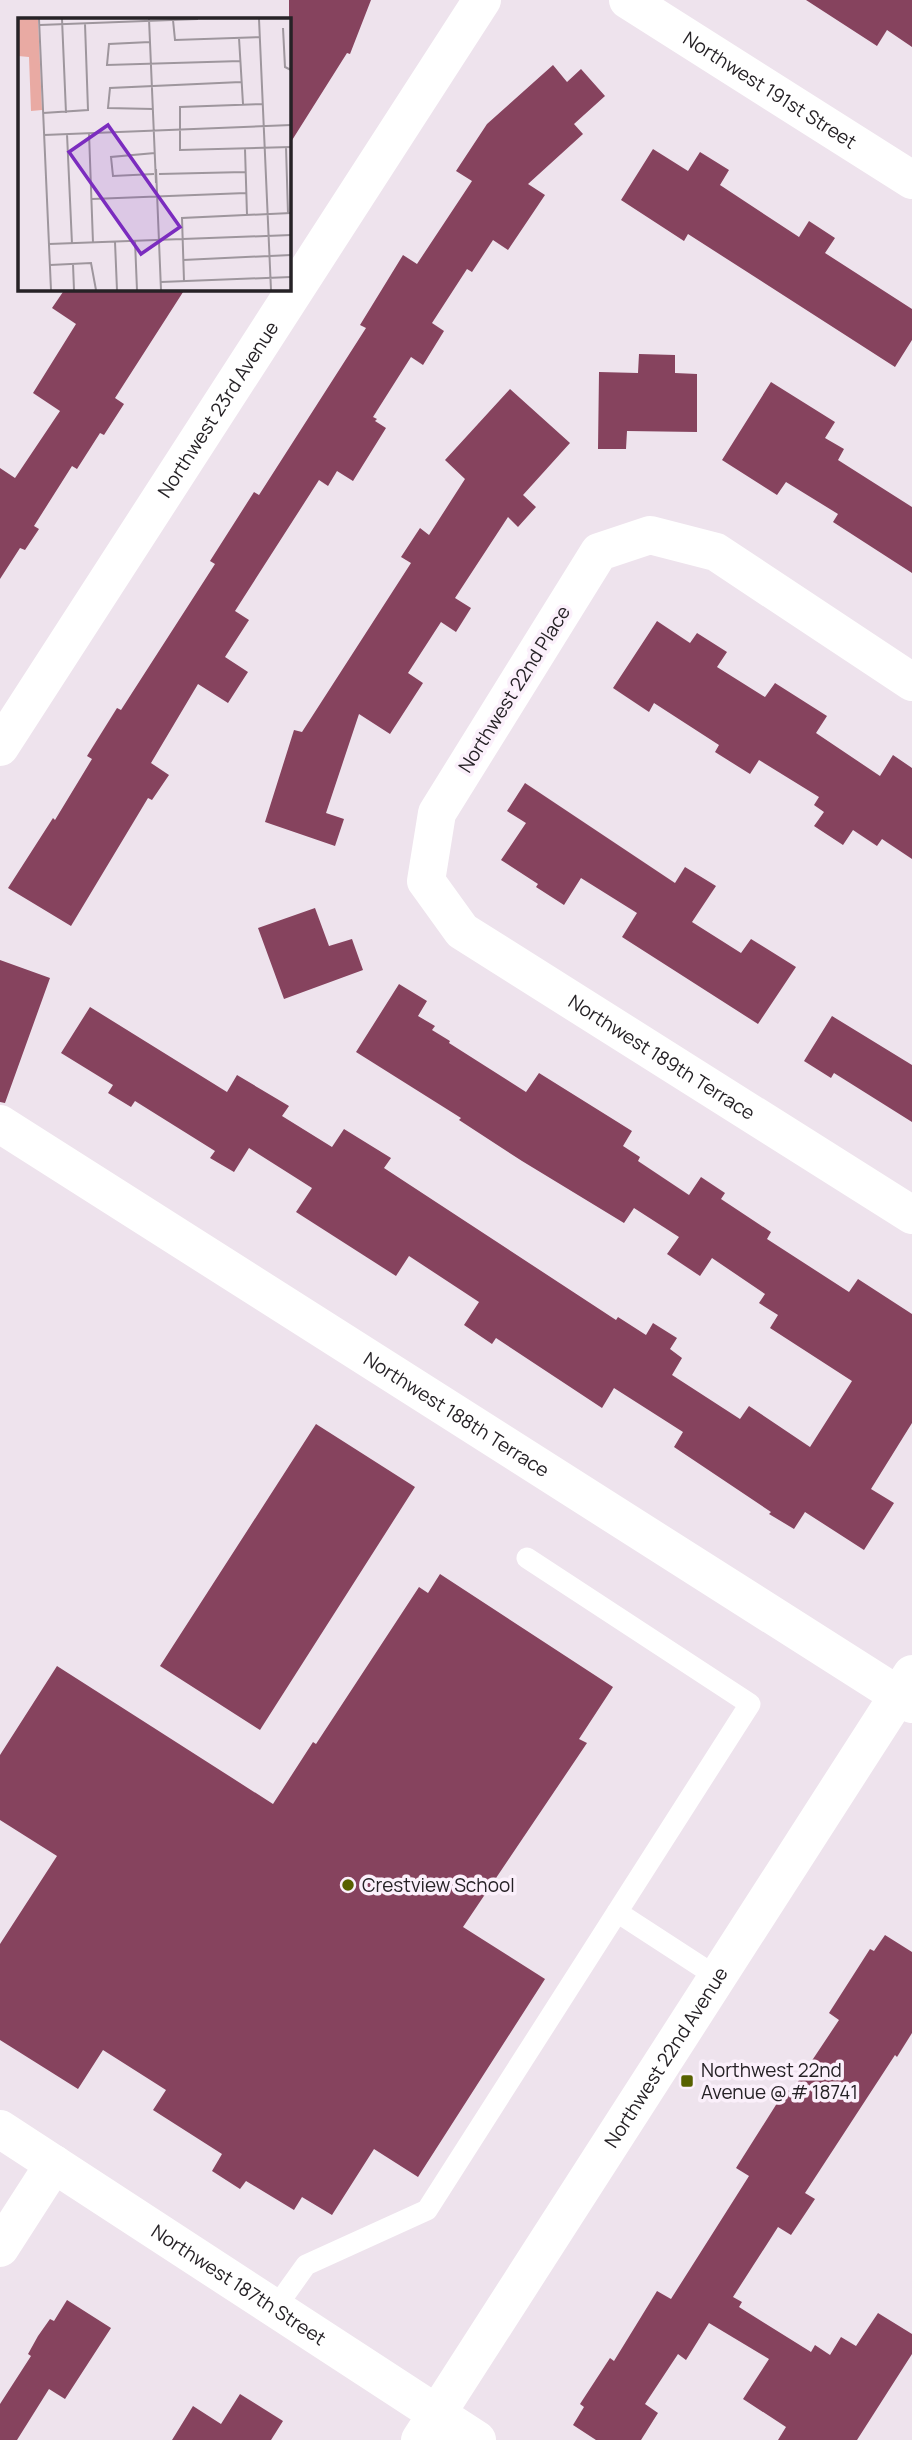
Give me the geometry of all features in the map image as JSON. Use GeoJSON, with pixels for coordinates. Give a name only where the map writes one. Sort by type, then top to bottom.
{"type":"FeatureCollection","features":[{"type":"Feature","properties":{"kind":"street","name":"Northwest 23rd Avenue"},"geometry":{"type":"LineString","coordinates":[[0,747],[482,0]]}},
{"type":"Feature","properties":{"kind":"street","name":"Northwest 191st Street"},"geometry":{"type":"LineString","coordinates":[[628,0],[912,180]]}},
{"type":"Feature","properties":{"kind":"street","name":"Northwest 22nd Place"},"geometry":{"type":"LineString","coordinates":[[426,881],[436,813],[599,552],[650,535],[716,552],[912,682]]}},
{"type":"Feature","properties":{"kind":"street","name":"Northwest 189th Terrace"},"geometry":{"type":"LineString","coordinates":[[426,881],[462,931],[912,1215]]}},
{"type":"Feature","properties":{"kind":"street","name":"Northwest 188th Terrace"},"geometry":{"type":"LineString","coordinates":[[0,1124],[907,1691]]}},
{"type":"Feature","properties":{"kind":"street","name":"Northwest 22nd Avenue"},"geometry":{"type":"LineString","coordinates":[[428,2427],[717,1977],[907,1691]]}},
{"type":"Feature","properties":{"kind":"street","name":"Northwest 187th Street"},"geometry":{"type":"LineString","coordinates":[[0,2129],[276,2307],[428,2427],[477,2440]]}},
{"type":"Feature","properties":{"kind":"street"},"geometry":{"type":"LineString","coordinates":[[0,2248],[54,2164]]}},
{"type":"Feature","properties":{"kind":"lane"},"geometry":{"type":"LineString","coordinates":[[276,2307],[306,2265],[427,2210],[750,1704],[527,1558]]}},
{"type":"Feature","properties":{"kind":"lane"},"geometry":{"type":"LineString","coordinates":[[617,1912],[717,1977]]}},
{"type":"Feature","properties":{"kind":"building"},"geometry":{"type":"Polygon","coordinates":[[[289,0],[371,0],[350,54],[347,53],[290,143],[290,18],[289,0]]]}},
{"type":"Feature","properties":{"kind":"building"},"geometry":{"type":"Polygon","coordinates":[[[806,0],[912,0],[912,47],[887,30],[877,46],[806,0]]]}},
{"type":"Feature","properties":{"kind":"building"},"geometry":{"type":"Polygon","coordinates":[[[553,65],[567,82],[581,69],[605,96],[574,124],[583,134],[528,184],[545,195],[508,250],[493,240],[472,272],[467,269],[432,323],[444,331],[423,365],[411,357],[373,417],[386,428],[353,481],[337,471],[328,486],[319,480],[235,611],[249,620],[225,657],[248,672],[228,703],[198,684],[151,763],[169,775],[152,800],[148,798],[71,926],[8,888],[53,818],[55,820],[92,759],[87,756],[117,708],[121,710],[215,564],[210,561],[254,492],[259,495],[366,328],[360,325],[403,255],[417,264],[472,181],[456,171],[487,124],[553,65]]]}},
{"type":"Feature","properties":{"kind":"building"},"geometry":{"type":"Polygon","coordinates":[[[653,149],[688,171],[700,152],[729,170],[720,185],[799,237],[809,221],[835,238],[825,253],[912,309],[912,340],[895,367],[688,234],[684,241],[621,200],[653,149]]]}},
{"type":"Feature","properties":{"kind":"building"},"geometry":{"type":"Polygon","coordinates":[[[64,290],[184,290],[115,398],[124,404],[104,435],[100,433],[77,469],[72,466],[34,526],[39,529],[25,550],[20,548],[0,579],[0,468],[15,478],[60,411],[33,393],[76,324],[52,308],[64,290]]]}},
{"type":"Feature","properties":{"kind":"building"},"geometry":{"type":"Polygon","coordinates":[[[639,354],[675,355],[675,373],[697,374],[697,432],[627,431],[626,449],[598,449],[599,372],[638,373],[639,354]]]}},
{"type":"Feature","properties":{"kind":"building"},"geometry":{"type":"Polygon","coordinates":[[[771,382],[835,422],[825,438],[844,449],[838,460],[912,507],[912,573],[833,522],[838,514],[786,482],[777,495],[722,460],[771,382]]]}},
{"type":"Feature","properties":{"kind":"building"},"geometry":{"type":"Polygon","coordinates":[[[510,389],[570,443],[523,495],[536,507],[518,527],[508,517],[455,598],[471,608],[456,632],[441,622],[408,673],[423,683],[390,734],[359,714],[326,813],[344,819],[335,846],[265,822],[294,730],[302,732],[411,563],[401,557],[420,528],[429,535],[465,479],[445,460],[510,389]]]}},
{"type":"Feature","properties":{"kind":"building"},"geometry":{"type":"Polygon","coordinates":[[[657,621],[690,643],[697,633],[727,652],[717,667],[765,697],[775,683],[827,716],[816,733],[880,776],[893,755],[912,768],[912,859],[882,839],[877,846],[853,830],[843,845],[814,826],[824,812],[814,805],[819,797],[759,760],[750,774],[715,752],[719,745],[654,703],[649,712],[613,688],[657,621]]]}},
{"type":"Feature","properties":{"kind":"building"},"geometry":{"type":"Polygon","coordinates":[[[525,783],[675,883],[685,867],[716,886],[692,922],[741,953],[751,939],[796,967],[758,1024],[622,937],[637,913],[581,878],[564,905],[501,860],[526,823],[507,811],[525,783]]]}},
{"type":"Feature","properties":{"kind":"building"},"geometry":{"type":"Polygon","coordinates":[[[315,908],[329,946],[352,939],[363,970],[284,999],[258,928],[315,908]]]}},
{"type":"Feature","properties":{"kind":"building"},"geometry":{"type":"Polygon","coordinates":[[[0,960],[50,978],[5,1103],[0,1102],[0,960]]]}},
{"type":"Feature","properties":{"kind":"building"},"geometry":{"type":"Polygon","coordinates":[[[399,984],[427,1001],[418,1016],[435,1026],[432,1030],[450,1041],[449,1043],[526,1092],[539,1073],[632,1131],[623,1146],[640,1157],[638,1161],[689,1195],[701,1177],[725,1193],[721,1199],[771,1232],[767,1239],[849,1292],[858,1279],[912,1314],[912,1423],[871,1489],[894,1503],[864,1550],[805,1512],[794,1529],[769,1514],[771,1512],[674,1447],[683,1432],[614,1388],[602,1408],[496,1338],[492,1344],[464,1325],[479,1302],[409,1256],[396,1276],[296,1212],[312,1188],[249,1148],[234,1172],[210,1158],[215,1151],[135,1101],[131,1107],[108,1093],[113,1085],[61,1053],[90,1007],[227,1092],[237,1075],[289,1106],[282,1116],[332,1147],[344,1129],[391,1158],[384,1168],[616,1320],[618,1317],[646,1335],[653,1323],[677,1338],[670,1349],[682,1358],[672,1375],[740,1419],[749,1406],[810,1447],[852,1381],[770,1328],[778,1315],[759,1303],[765,1294],[712,1258],[700,1276],[667,1254],[679,1237],[634,1208],[624,1223],[522,1161],[459,1120],[461,1118],[356,1052],[399,984]]]}},
{"type":"Feature","properties":{"kind":"building"},"geometry":{"type":"Polygon","coordinates":[[[832,1016],[912,1065],[912,1122],[834,1073],[831,1078],[804,1061],[832,1016]]]}},
{"type":"Feature","properties":{"kind":"building"},"geometry":{"type":"Polygon","coordinates":[[[316,1424],[415,1487],[260,1730],[160,1666],[316,1424]]]}},
{"type":"Feature","properties":{"kind":"building"},"geometry":{"type":"Polygon","coordinates":[[[440,1574],[613,1687],[579,1739],[587,1743],[463,1927],[545,1979],[418,2177],[374,2149],[332,2215],[302,2197],[294,2210],[246,2181],[240,2189],[212,2171],[222,2154],[153,2110],[166,2090],[103,2050],[78,2089],[0,2040],[0,1944],[57,1856],[0,1820],[0,1755],[57,1666],[273,1804],[313,1742],[316,1744],[419,1587],[428,1593],[440,1574]]]}},
{"type":"Feature","properties":{"kind":"building"},"geometry":{"type":"Polygon","coordinates":[[[885,1935],[912,1952],[912,2033],[805,2193],[815,2199],[791,2235],[778,2227],[733,2297],[742,2302],[739,2307],[811,2352],[815,2345],[830,2355],[841,2337],[856,2346],[878,2313],[912,2334],[912,2354],[857,2440],[778,2440],[786,2427],[743,2399],[769,2359],[709,2323],[686,2360],[678,2354],[645,2404],[658,2413],[641,2440],[596,2440],[573,2425],[584,2407],[580,2404],[610,2358],[614,2361],[657,2291],[671,2299],[749,2176],[736,2168],[786,2089],[791,2092],[839,2020],[829,2013],[870,1949],[874,1951],[885,1935]]]}},
{"type":"Feature","properties":{"kind":"building"},"geometry":{"type":"Polygon","coordinates":[[[67,2300],[111,2328],[65,2399],[49,2389],[17,2440],[0,2440],[0,2404],[31,2356],[28,2354],[38,2336],[50,2319],[54,2321],[67,2300]]]}},
{"type":"Feature","properties":{"kind":"building"},"geometry":{"type":"Polygon","coordinates":[[[240,2394],[283,2421],[271,2440],[172,2440],[193,2406],[221,2424],[240,2394]]]}},
{"type":"Feature","properties":{"kind":"place","name":"Crestview School"},"geometry":{"type":"Point","coordinates":[348,1885]}},
{"type":"Feature","properties":{"kind":"place","name":"Northwest 22nd Avenue @ # 18741"},"geometry":{"type":"Point","coordinates":[687,2081]}}]}
